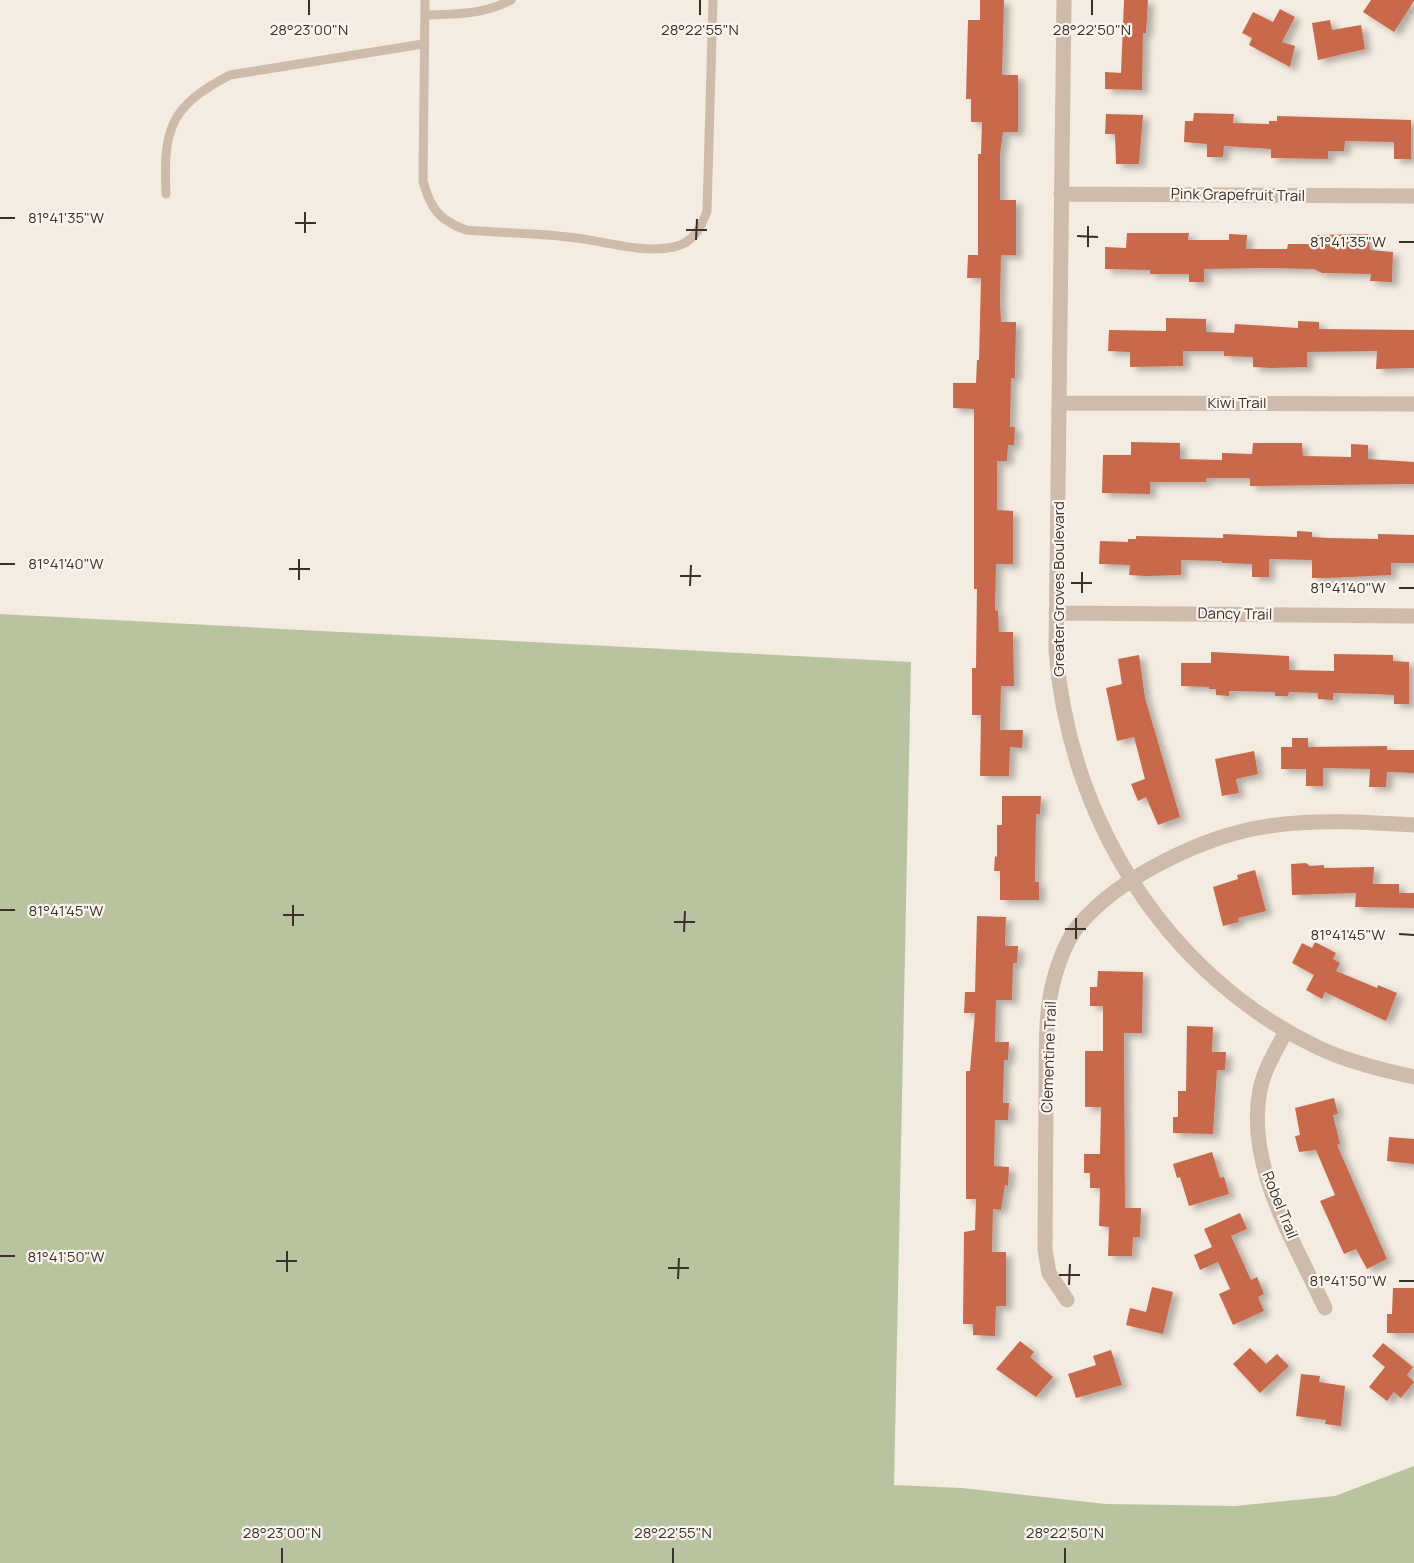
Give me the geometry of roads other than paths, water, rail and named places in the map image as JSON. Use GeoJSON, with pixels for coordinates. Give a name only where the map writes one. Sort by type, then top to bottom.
{"type":"FeatureCollection","features":[{"type":"Feature","properties":{"kind":"street","name":"Greater Groves Boulevard"},"geometry":{"type":"LineString","coordinates":[[1064,0],[1056,613],[1060,688],[1072,751],[1093,811],[1130,880],[1183,945],[1212,974],[1251,1007],[1286,1031],[1347,1059],[1414,1077]]}},
{"type":"Feature","properties":{"kind":"street","name":"Pink Grapefruit Trail"},"geometry":{"type":"LineString","coordinates":[[1061,194],[1414,196]]}},
{"type":"Feature","properties":{"kind":"street","name":"Kiwi Trail"},"geometry":{"type":"LineString","coordinates":[[1059,403],[1414,404]]}},
{"type":"Feature","properties":{"kind":"street","name":"Dancy Trail"},"geometry":{"type":"LineString","coordinates":[[1056,613],[1414,616]]}},
{"type":"Feature","properties":{"kind":"street","name":"Clementine Trail"},"geometry":{"type":"LineString","coordinates":[[1066,1300],[1049,1273],[1045,1250],[1048,1008],[1054,978],[1066,945],[1077,927],[1130,880],[1209,843],[1241,832],[1270,826],[1323,822],[1414,825]]}},
{"type":"Feature","properties":{"kind":"street","name":"Robel Trail"},"geometry":{"type":"LineString","coordinates":[[1286,1031],[1260,1090],[1260,1144],[1274,1196],[1325,1308]]}},
{"type":"Feature","properties":{"kind":"lane"},"geometry":{"type":"LineString","coordinates":[[425,0],[423,181],[429,201],[437,215],[451,225],[466,230],[567,237],[653,248],[676,246],[690,239],[700,229],[707,211],[713,0]]}},
{"type":"Feature","properties":{"kind":"lane"},"geometry":{"type":"LineString","coordinates":[[425,15],[493,10],[511,0]]}},
{"type":"Feature","properties":{"kind":"lane"},"geometry":{"type":"LineString","coordinates":[[166,194],[165,156],[170,127],[185,105],[206,87],[230,75],[423,44]]}}]}
